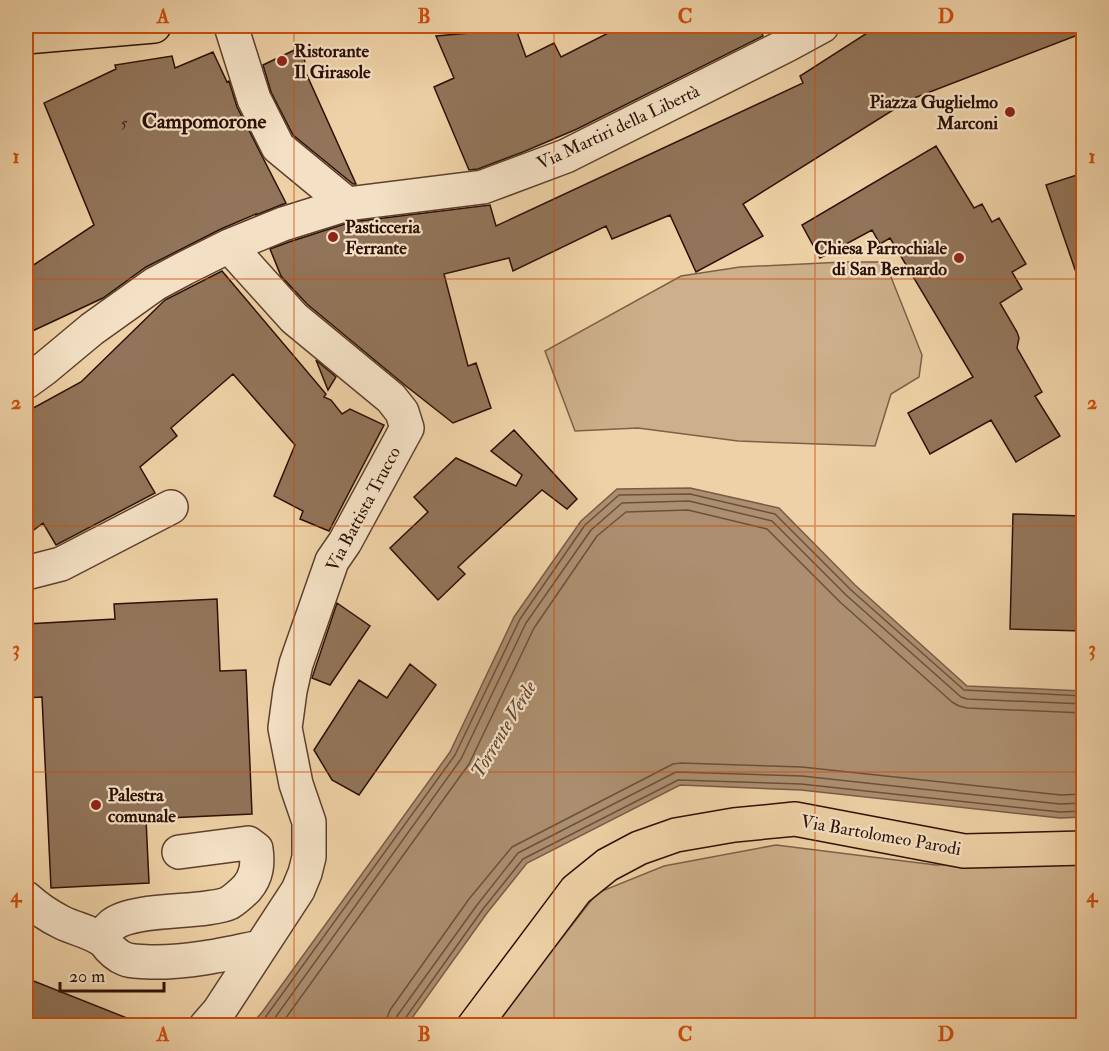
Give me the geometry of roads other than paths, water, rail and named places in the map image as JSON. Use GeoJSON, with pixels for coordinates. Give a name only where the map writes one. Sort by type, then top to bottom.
{"type":"FeatureCollection","features":[{"type":"Feature","properties":{"kind":"main road"},"geometry":{"type":"LineString","coordinates":[[26,37],[154,26]]}},
{"type":"Feature","properties":{"kind":"main road","name":"Via Bartolomeo Parodi"},"geometry":{"type":"LineString","coordinates":[[474,1026],[576,890],[607,865],[639,848],[676,835],[734,825],[795,819],[964,850],[1083,848]]}},
{"type":"Feature","properties":{"kind":"street"},"geometry":{"type":"LineString","coordinates":[[231,26],[254,99],[278,147],[347,204]]}},
{"type":"Feature","properties":{"kind":"street","name":"Via Martiri della Libertà"},"geometry":{"type":"LineString","coordinates":[[26,382],[92,329],[155,284],[229,246],[283,224],[347,204],[483,186],[566,156],[822,26]]}},
{"type":"Feature","properties":{"kind":"street","name":"Via Battista Trucco"},"geometry":{"type":"LineString","coordinates":[[206,1026],[219,1011],[298,890],[305,873],[309,857],[309,822],[296,784],[285,728],[296,664],[332,561],[345,542],[407,428],[402,412],[392,398],[294,318],[229,246]]}},
{"type":"Feature","properties":{"kind":"street"},"geometry":{"type":"LineString","coordinates":[[26,573],[61,564],[171,507]]}},
{"type":"Feature","properties":{"kind":"street"},"geometry":{"type":"LineString","coordinates":[[104,941],[110,926],[129,917],[228,904],[249,885],[256,873],[258,862],[256,849],[248,843],[179,852]]}},
{"type":"Feature","properties":{"kind":"street"},"geometry":{"type":"LineString","coordinates":[[26,898],[62,922],[86,930],[104,941],[116,954],[126,959],[136,961],[192,960],[260,947]]}},
{"type":"Feature","properties":{"kind":"water","name":"Torrente Verde"},"geometry":{"type":"Polygon","coordinates":[[[690,488],[779,508],[855,585],[967,686],[1083,691],[1083,817],[1060,818],[801,790],[680,785],[527,863],[487,913],[407,1025],[251,1025],[450,752],[514,617],[581,521],[617,489],[690,488]]]}},
{"type":"Feature","properties":{"kind":"place","name":"Ristorante Il Girasole"},"geometry":{"type":"Point","coordinates":[282,61]}},
{"type":"Feature","properties":{"kind":"place","name":"Piazza Guglielmo Marconi"},"geometry":{"type":"Point","coordinates":[1010,112]}},
{"type":"Feature","properties":{"kind":"place","name":"Pasticceria Ferrante"},"geometry":{"type":"Point","coordinates":[333,237]}},
{"type":"Feature","properties":{"kind":"place","name":"Chiesa Parrochiale di San Bernardo"},"geometry":{"type":"Point","coordinates":[959,258]}},
{"type":"Feature","properties":{"kind":"place","name":"Palestra comunale"},"geometry":{"type":"Point","coordinates":[96,805]}},
{"type":"Feature","properties":{"kind":"district","name":"Campomorone"},"geometry":{"type":"Point","coordinates":[204,121]}}]}
